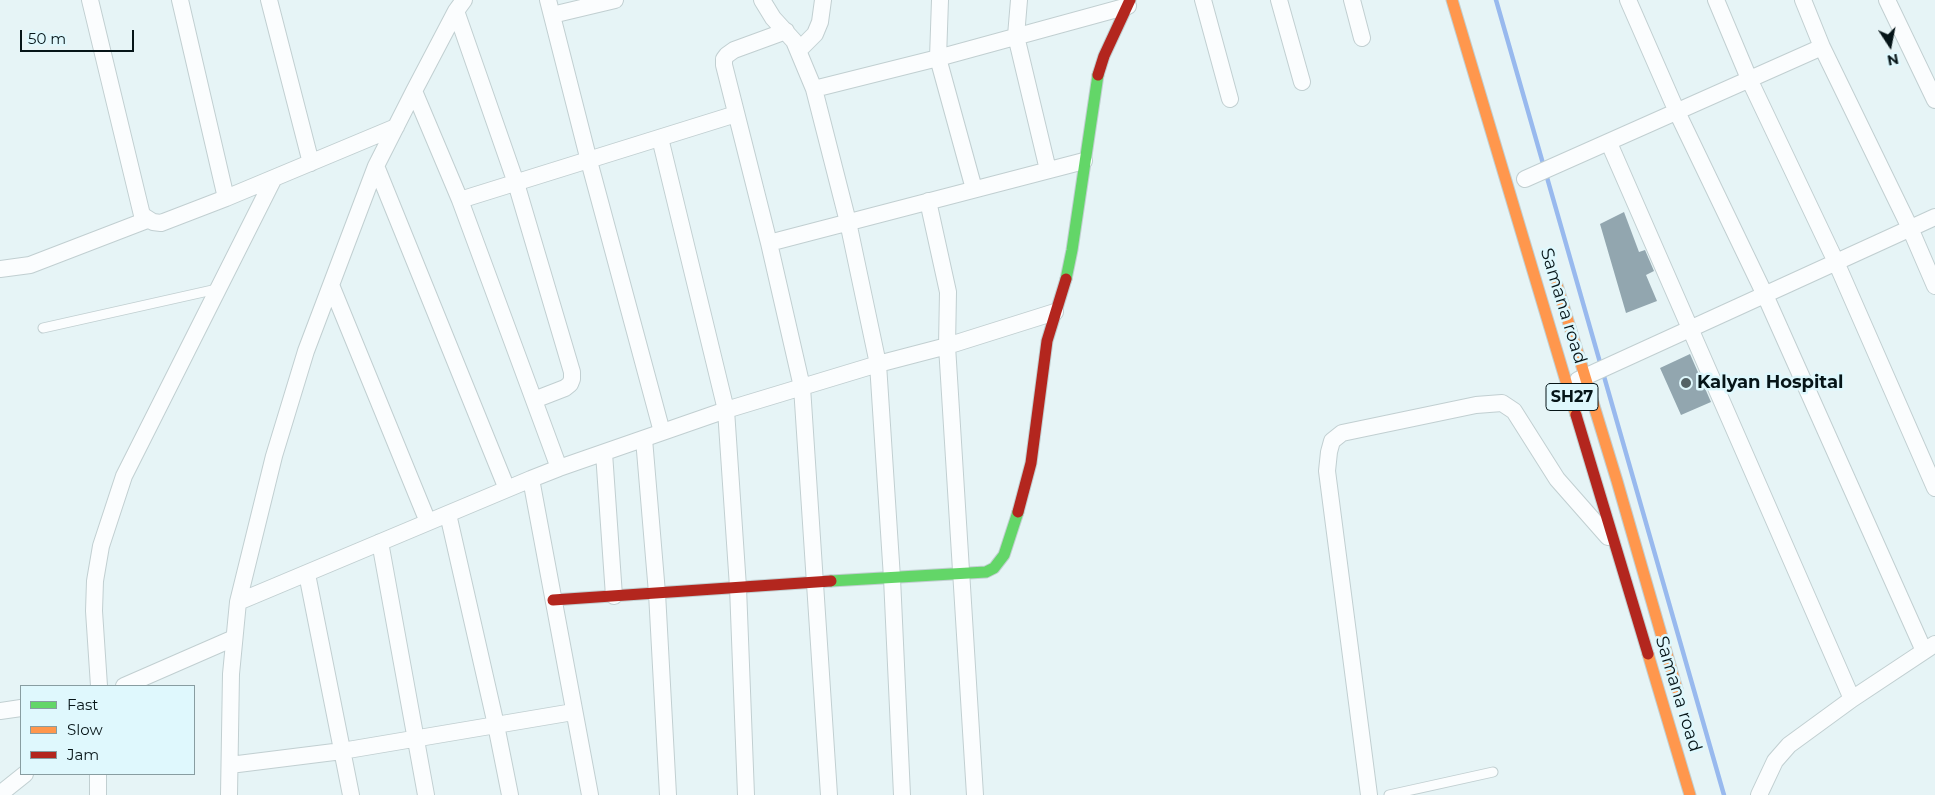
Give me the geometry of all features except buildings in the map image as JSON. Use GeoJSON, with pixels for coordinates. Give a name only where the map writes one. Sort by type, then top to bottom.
{"type":"FeatureCollection","features":[{"type":"Feature","properties":{"kind":"main road","name":"Samana road"},"geometry":{"type":"LineString","coordinates":[[1452,0],[1467,36],[1690,795]]}},
{"type":"Feature","properties":{"kind":"main road"},"geometry":{"type":"LineString","coordinates":[[553,600],[961,574],[986,572],[994,568],[1004,554],[1018,513],[1031,463],[1048,341],[1055,312],[1064,287],[1072,250],[1096,81],[1104,56],[1129,3]]}},
{"type":"Feature","properties":{"kind":"main road","name":"Samana road"},"geometry":{"type":"LineString","coordinates":[[1554,275],[1618,481],[1681,703]]}},
{"type":"Feature","properties":{"kind":"street"},"geometry":{"type":"LineString","coordinates":[[90,0],[142,215],[147,220],[161,223],[396,127]]}},
{"type":"Feature","properties":{"kind":"street"},"geometry":{"type":"LineString","coordinates":[[180,0],[226,198]]}},
{"type":"Feature","properties":{"kind":"street"},"geometry":{"type":"LineString","coordinates":[[270,0],[311,163]]}},
{"type":"Feature","properties":{"kind":"street"},"geometry":{"type":"LineString","coordinates":[[615,0],[550,8],[588,161],[662,432]]}},
{"type":"Feature","properties":{"kind":"street"},"geometry":{"type":"LineString","coordinates":[[762,0],[773,18],[786,31],[800,50],[814,89],[848,222],[878,364],[892,578],[902,795]]}},
{"type":"Feature","properties":{"kind":"street"},"geometry":{"type":"LineString","coordinates":[[800,50],[815,34],[820,22],[823,0]]}},
{"type":"Feature","properties":{"kind":"street"},"geometry":{"type":"LineString","coordinates":[[940,0],[938,58],[974,189]]}},
{"type":"Feature","properties":{"kind":"street"},"geometry":{"type":"LineString","coordinates":[[1019,0],[1016,36],[1048,170]]}},
{"type":"Feature","properties":{"kind":"street"},"geometry":{"type":"LineString","coordinates":[[1203,0],[1230,99]]}},
{"type":"Feature","properties":{"kind":"street"},"geometry":{"type":"LineString","coordinates":[[1279,0],[1302,82]]}},
{"type":"Feature","properties":{"kind":"street"},"geometry":{"type":"LineString","coordinates":[[1352,0],[1362,38]]}},
{"type":"Feature","properties":{"kind":"street"},"geometry":{"type":"LineString","coordinates":[[1628,0],[1677,112],[1930,648],[1852,699],[1781,753],[1775,761],[1760,795]]}},
{"type":"Feature","properties":{"kind":"street"},"geometry":{"type":"LineString","coordinates":[[1716,0],[1750,81],[1836,262],[1935,488]]}},
{"type":"Feature","properties":{"kind":"street"},"geometry":{"type":"LineString","coordinates":[[1803,0],[1822,47],[1910,228],[1935,286]]}},
{"type":"Feature","properties":{"kind":"street"},"geometry":{"type":"LineString","coordinates":[[1887,0],[1935,100]]}},
{"type":"Feature","properties":{"kind":"street"},"geometry":{"type":"LineString","coordinates":[[814,89],[1016,36],[1096,7],[1129,3]]}},
{"type":"Feature","properties":{"kind":"street"},"geometry":{"type":"LineString","coordinates":[[228,795],[231,674],[238,602],[274,456],[306,351],[376,166],[460,6]]}},
{"type":"Feature","properties":{"kind":"street"},"geometry":{"type":"LineString","coordinates":[[460,6],[516,183],[572,372],[570,384],[534,400]]}},
{"type":"Feature","properties":{"kind":"street"},"geometry":{"type":"LineString","coordinates":[[786,31],[727,54],[724,59],[724,65],[769,243],[802,388],[829,795]]}},
{"type":"Feature","properties":{"kind":"street"},"geometry":{"type":"LineString","coordinates":[[1525,179],[1750,81],[1822,47]]}},
{"type":"Feature","properties":{"kind":"street"},"geometry":{"type":"LineString","coordinates":[[414,91],[460,200],[559,468]]}},
{"type":"Feature","properties":{"kind":"street"},"geometry":{"type":"LineString","coordinates":[[460,200],[736,114]]}},
{"type":"Feature","properties":{"kind":"street"},"geometry":{"type":"LineString","coordinates":[[660,138],[726,410],[738,587],[746,795]]}},
{"type":"Feature","properties":{"kind":"street"},"geometry":{"type":"LineString","coordinates":[[1609,142],[1852,699]]}},
{"type":"Feature","properties":{"kind":"street"},"geometry":{"type":"LineString","coordinates":[[769,243],[1084,161]]}},
{"type":"Feature","properties":{"kind":"street"},"geometry":{"type":"LineString","coordinates":[[376,166],[507,488]]}},
{"type":"Feature","properties":{"kind":"street"},"geometry":{"type":"LineString","coordinates":[[99,685],[94,611],[95,581],[109,518],[124,476],[274,178]]}},
{"type":"Feature","properties":{"kind":"street"},"geometry":{"type":"LineString","coordinates":[[928,201],[948,286],[947,346],[975,795]]}},
{"type":"Feature","properties":{"kind":"street"},"geometry":{"type":"LineString","coordinates":[[1568,383],[1609,368],[1935,217]]}},
{"type":"Feature","properties":{"kind":"street"},"geometry":{"type":"LineString","coordinates":[[0,269],[30,266],[147,220]]}},
{"type":"Feature","properties":{"kind":"street"},"geometry":{"type":"LineString","coordinates":[[331,285],[428,522]]}},
{"type":"Feature","properties":{"kind":"street"},"geometry":{"type":"LineString","coordinates":[[238,602],[531,478],[604,452],[726,410],[878,364],[947,346],[1055,312]]}},
{"type":"Feature","properties":{"kind":"street"},"geometry":{"type":"LineString","coordinates":[[1369,795],[1327,471],[1332,441],[1342,433],[1476,406],[1502,403],[1514,411],[1557,479],[1616,546]]}},
{"type":"Feature","properties":{"kind":"street"},"geometry":{"type":"LineString","coordinates":[[644,439],[657,593],[668,795]]}},
{"type":"Feature","properties":{"kind":"street"},"geometry":{"type":"LineString","coordinates":[[604,452],[614,596]]}},
{"type":"Feature","properties":{"kind":"street"},"geometry":{"type":"LineString","coordinates":[[531,478],[573,712],[590,795]]}},
{"type":"Feature","properties":{"kind":"street"},"geometry":{"type":"LineString","coordinates":[[448,514],[510,795]]}},
{"type":"Feature","properties":{"kind":"street"},"geometry":{"type":"LineString","coordinates":[[380,542],[426,795]]}},
{"type":"Feature","properties":{"kind":"street"},"geometry":{"type":"LineString","coordinates":[[307,574],[351,795]]}},
{"type":"Feature","properties":{"kind":"street"},"geometry":{"type":"LineString","coordinates":[[126,685],[234,638]]}},
{"type":"Feature","properties":{"kind":"street"},"geometry":{"type":"LineString","coordinates":[[0,711],[20,708]]}},
{"type":"Feature","properties":{"kind":"street"},"geometry":{"type":"LineString","coordinates":[[230,765],[342,751],[573,712]]}},
{"type":"Feature","properties":{"kind":"street"},"geometry":{"type":"LineString","coordinates":[[0,794],[24,775]]}},
{"type":"Feature","properties":{"kind":"street"},"geometry":{"type":"LineString","coordinates":[[98,775],[98,795]]}},
{"type":"Feature","properties":{"kind":"lane"},"geometry":{"type":"LineString","coordinates":[[43,328],[217,289]]}},
{"type":"Feature","properties":{"kind":"lane"},"geometry":{"type":"LineString","coordinates":[[1389,795],[1494,772]]}},
{"type":"Feature","properties":{"kind":"waterway"},"geometry":{"type":"LineString","coordinates":[[1496,0],[1544,167]]}},
{"type":"Feature","properties":{"kind":"waterway"},"geometry":{"type":"LineString","coordinates":[[1546,174],[1724,795]]}},
{"type":"Feature","properties":{"kind":"traffic: fast"},"geometry":{"type":"LineString","coordinates":[[1066,279],[1098,75]]}},
{"type":"Feature","properties":{"kind":"traffic: fast"},"geometry":{"type":"LineString","coordinates":[[831,581],[986,572],[994,568],[1004,555],[1018,512]]}},
{"type":"Feature","properties":{"kind":"traffic: slow"},"geometry":{"type":"LineString","coordinates":[[1452,0],[1576,415]]}},
{"type":"Feature","properties":{"kind":"traffic: slow"},"geometry":{"type":"LineString","coordinates":[[1557,285],[1617,481],[1677,689]]}},
{"type":"Feature","properties":{"kind":"traffic: slow"},"geometry":{"type":"LineString","coordinates":[[1648,654],[1690,795]]}},
{"type":"Feature","properties":{"kind":"traffic: jam"},"geometry":{"type":"LineString","coordinates":[[1098,75],[1104,56],[1130,0]]}},
{"type":"Feature","properties":{"kind":"traffic: jam"},"geometry":{"type":"LineString","coordinates":[[1018,512],[1031,463],[1047,341],[1066,279]]}},
{"type":"Feature","properties":{"kind":"traffic: jam"},"geometry":{"type":"LineString","coordinates":[[1576,415],[1648,654]]}},
{"type":"Feature","properties":{"kind":"traffic: jam"},"geometry":{"type":"LineString","coordinates":[[553,600],[831,581]]}},
{"type":"Feature","properties":{"kind":"place","name":"Kalyan Hospital"},"geometry":{"type":"Point","coordinates":[1686,383]}}]}
